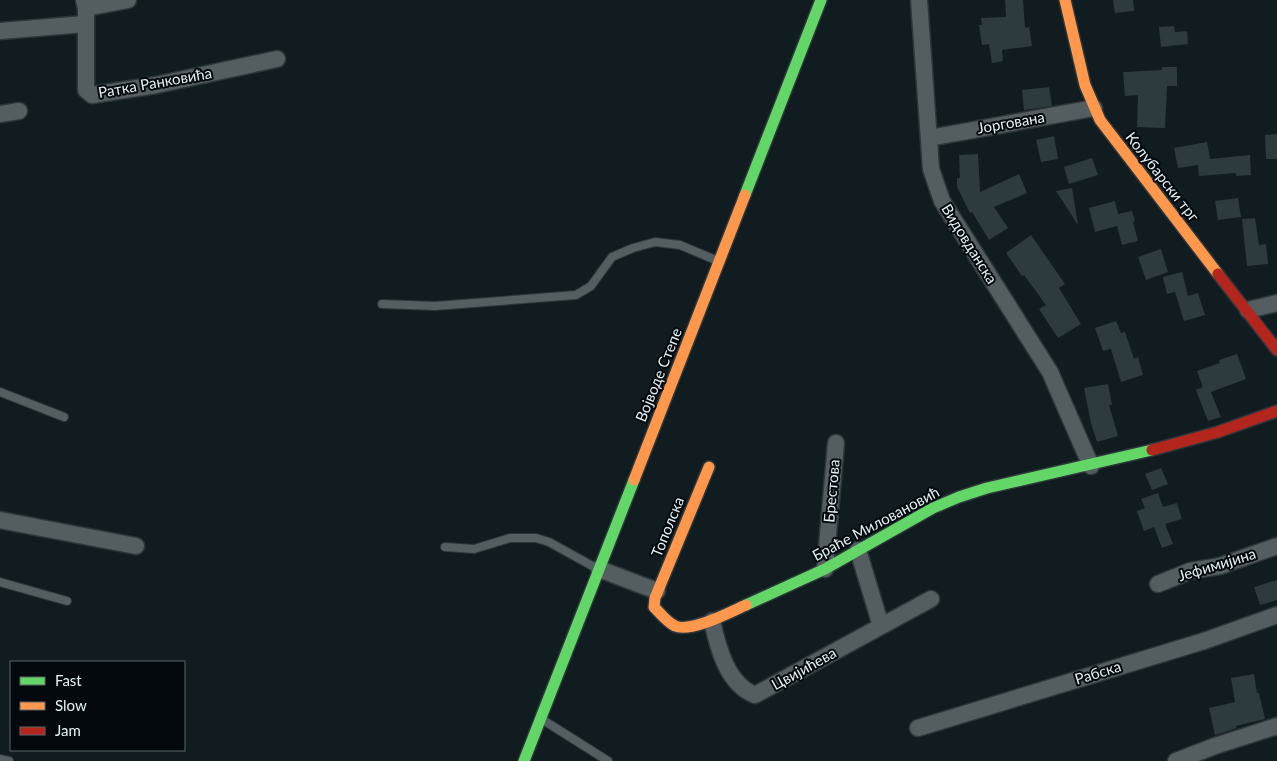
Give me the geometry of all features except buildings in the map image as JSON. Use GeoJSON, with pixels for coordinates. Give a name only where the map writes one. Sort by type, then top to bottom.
{"type":"FeatureCollection","features":[{"type":"Feature","properties":{"kind":"street"},"geometry":{"type":"LineString","coordinates":[[0,31],[128,0]]}},
{"type":"Feature","properties":{"kind":"street","name":"Војводе Степе"},"geometry":{"type":"LineString","coordinates":[[524,761],[821,0]]}},
{"type":"Feature","properties":{"kind":"street","name":"Видовданска"},"geometry":{"type":"LineString","coordinates":[[919,0],[931,169],[942,201],[1050,372],[1091,466]]}},
{"type":"Feature","properties":{"kind":"street","name":"Колубарски трг"},"geometry":{"type":"LineString","coordinates":[[1065,0],[1085,85],[1100,120],[1277,350]]}},
{"type":"Feature","properties":{"kind":"street","name":"Ратка Ранковића"},"geometry":{"type":"LineString","coordinates":[[85,11],[86,90],[92,95],[156,85],[277,60]]}},
{"type":"Feature","properties":{"kind":"street","name":"Јоргована"},"geometry":{"type":"LineString","coordinates":[[929,138],[1094,108]]}},
{"type":"Feature","properties":{"kind":"street"},"geometry":{"type":"LineString","coordinates":[[0,114],[19,111]]}},
{"type":"Feature","properties":{"kind":"street"},"geometry":{"type":"LineString","coordinates":[[1248,310],[1277,303]]}},
{"type":"Feature","properties":{"kind":"street","name":"Браће Миловановић"},"geometry":{"type":"LineString","coordinates":[[656,595],[654,607],[670,623],[677,627],[705,624],[826,569],[932,508],[959,497],[987,488],[1091,466],[1218,432],[1277,411]]}},
{"type":"Feature","properties":{"kind":"street","name":"Брестова"},"geometry":{"type":"LineString","coordinates":[[826,569],[836,442]]}},
{"type":"Feature","properties":{"kind":"street","name":"Тополска"},"geometry":{"type":"LineString","coordinates":[[656,595],[708,467]]}},
{"type":"Feature","properties":{"kind":"street"},"geometry":{"type":"LineString","coordinates":[[0,520],[136,546]]}},
{"type":"Feature","properties":{"kind":"street","name":"Јефимијина"},"geometry":{"type":"LineString","coordinates":[[1158,584],[1190,571],[1220,566],[1277,546]]}},
{"type":"Feature","properties":{"kind":"street"},"geometry":{"type":"LineString","coordinates":[[858,550],[882,626]]}},
{"type":"Feature","properties":{"kind":"street"},"geometry":{"type":"LineString","coordinates":[[599,569],[656,595]]}},
{"type":"Feature","properties":{"kind":"street","name":"Цвијићева"},"geometry":{"type":"LineString","coordinates":[[712,621],[719,653],[736,681],[747,692],[755,695],[931,599]]}},
{"type":"Feature","properties":{"kind":"street","name":"Рабска"},"geometry":{"type":"LineString","coordinates":[[918,728],[1204,641],[1277,615]]}},
{"type":"Feature","properties":{"kind":"street"},"geometry":{"type":"LineString","coordinates":[[1176,761],[1214,746],[1277,726]]}},
{"type":"Feature","properties":{"kind":"lane"},"geometry":{"type":"LineString","coordinates":[[382,304],[435,306],[576,295],[590,286],[612,257],[633,248],[655,242],[680,245],[720,261]]}},
{"type":"Feature","properties":{"kind":"lane"},"geometry":{"type":"LineString","coordinates":[[0,392],[64,417]]}},
{"type":"Feature","properties":{"kind":"lane"},"geometry":{"type":"LineString","coordinates":[[445,547],[474,549],[510,538],[536,538],[550,542],[599,569]]}},
{"type":"Feature","properties":{"kind":"lane"},"geometry":{"type":"LineString","coordinates":[[0,582],[67,601]]}},
{"type":"Feature","properties":{"kind":"lane"},"geometry":{"type":"LineString","coordinates":[[542,718],[608,761]]}},
{"type":"Feature","properties":{"kind":"lane"},"geometry":{"type":"LineString","coordinates":[[0,758],[9,761]]}},
{"type":"Feature","properties":{"kind":"traffic: fast"},"geometry":{"type":"LineString","coordinates":[[745,195],[821,0]]}},
{"type":"Feature","properties":{"kind":"traffic: fast"},"geometry":{"type":"LineString","coordinates":[[746,605],[825,569],[933,508],[959,497],[987,488],[1152,450]]}},
{"type":"Feature","properties":{"kind":"traffic: fast"},"geometry":{"type":"LineString","coordinates":[[524,761],[634,480]]}},
{"type":"Feature","properties":{"kind":"traffic: slow"},"geometry":{"type":"LineString","coordinates":[[1065,0],[1085,85],[1100,120],[1218,274]]}},
{"type":"Feature","properties":{"kind":"traffic: slow"},"geometry":{"type":"LineString","coordinates":[[634,480],[745,195]]}},
{"type":"Feature","properties":{"kind":"traffic: slow"},"geometry":{"type":"LineString","coordinates":[[709,467],[655,598],[654,607],[666,620],[675,626],[691,627],[746,605]]}},
{"type":"Feature","properties":{"kind":"traffic: jam"},"geometry":{"type":"LineString","coordinates":[[1218,274],[1277,350]]}},
{"type":"Feature","properties":{"kind":"traffic: jam"},"geometry":{"type":"LineString","coordinates":[[1152,450],[1218,432],[1277,411]]}}]}
